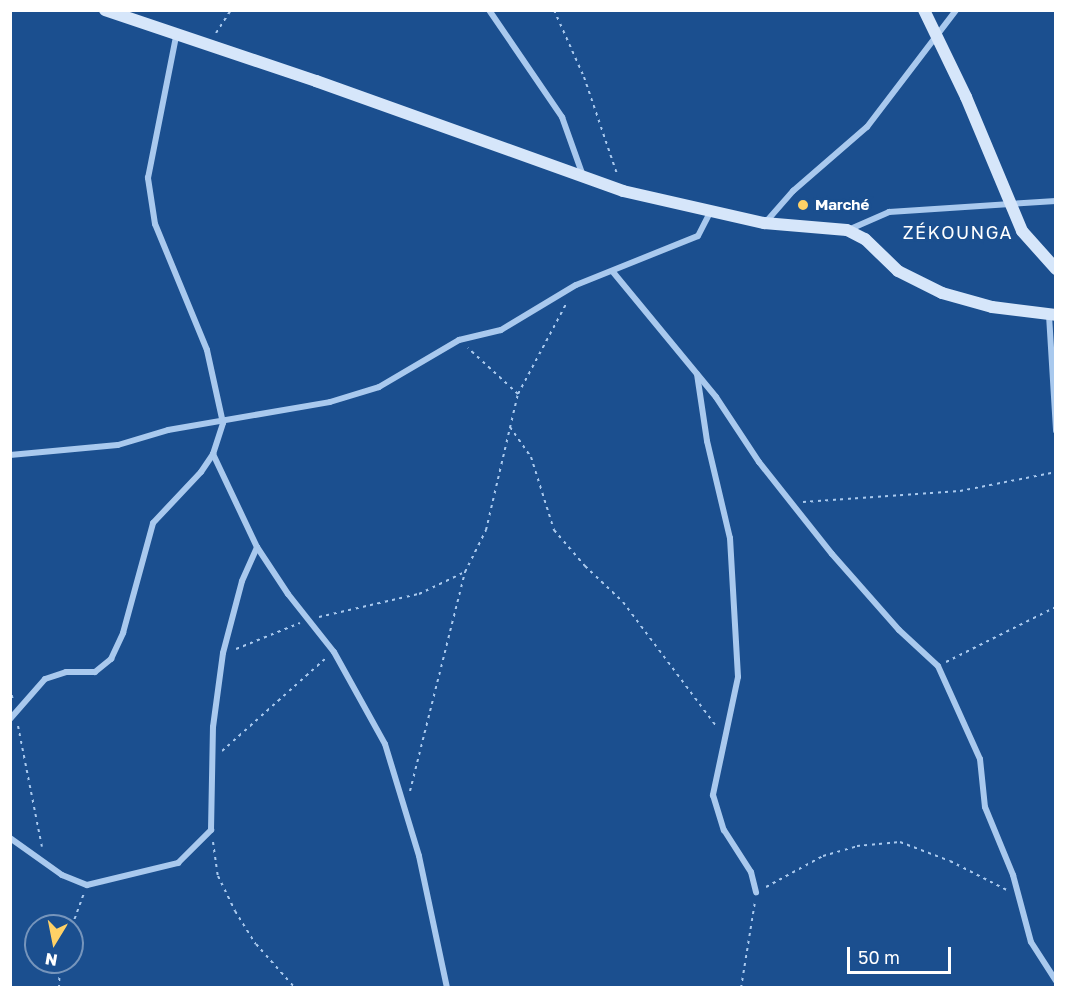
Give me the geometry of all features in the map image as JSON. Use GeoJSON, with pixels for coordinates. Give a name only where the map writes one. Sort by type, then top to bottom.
{"type":"FeatureCollection","features":[{"type":"Feature","properties":{"kind":"street"},"geometry":{"type":"LineString","coordinates":[[105,10],[176,37],[208,45],[518,152],[584,179],[623,191],[764,224],[847,230],[865,239],[898,271],[942,293],[992,307],[1052,315],[1056,431]]}},
{"type":"Feature","properties":{"kind":"street"},"geometry":{"type":"LineString","coordinates":[[489,10],[562,117],[584,179]]}},
{"type":"Feature","properties":{"kind":"street"},"geometry":{"type":"LineString","coordinates":[[924,10],[1022,231],[1056,269]]}},
{"type":"Feature","properties":{"kind":"street"},"geometry":{"type":"LineString","coordinates":[[764,224],[794,191],[867,127],[956,10]]}},
{"type":"Feature","properties":{"kind":"street"},"geometry":{"type":"LineString","coordinates":[[10,719],[45,679],[66,672],[95,672],[111,659],[123,633],[153,523],[213,454],[223,423],[207,350],[155,224],[148,178],[176,37]]}},
{"type":"Feature","properties":{"kind":"street"},"geometry":{"type":"LineString","coordinates":[[847,230],[890,212],[1056,201]]}},
{"type":"Feature","properties":{"kind":"street"},"geometry":{"type":"LineString","coordinates":[[10,455],[118,445],[168,430],[223,423],[330,402],[379,387],[459,340],[501,330],[576,285],[698,236],[712,210]]}},
{"type":"Feature","properties":{"kind":"street"},"geometry":{"type":"LineString","coordinates":[[613,272],[697,374],[759,462],[794,502],[832,554],[899,630],[938,666],[970,731],[980,759],[991,827],[1013,875],[1031,942],[1056,981]]}},
{"type":"Feature","properties":{"kind":"street"},"geometry":{"type":"LineString","coordinates":[[697,374],[706,441],[730,538],[738,677],[735,704],[724,736],[713,795],[715,809],[734,850],[751,872],[756,892]]}},
{"type":"Feature","properties":{"kind":"street"},"geometry":{"type":"LineString","coordinates":[[213,454],[257,546],[308,620],[334,651],[385,744],[419,856],[447,987]]}},
{"type":"Feature","properties":{"kind":"street"},"geometry":{"type":"LineString","coordinates":[[10,838],[62,874],[87,885],[178,863],[211,830],[212,761],[223,654],[242,581],[257,546]]}},
{"type":"Feature","properties":{"kind":"path"},"geometry":{"type":"LineString","coordinates":[[208,45],[231,10]]}},
{"type":"Feature","properties":{"kind":"path"},"geometry":{"type":"LineString","coordinates":[[554,10],[584,77],[623,191]]}},
{"type":"Feature","properties":{"kind":"path"},"geometry":{"type":"LineString","coordinates":[[409,794],[465,572],[486,530],[518,394],[576,285]]}},
{"type":"Feature","properties":{"kind":"path"},"geometry":{"type":"LineString","coordinates":[[459,340],[518,394]]}},
{"type":"Feature","properties":{"kind":"path"},"geometry":{"type":"LineString","coordinates":[[510,427],[531,457],[554,530],[585,566],[623,602],[724,736]]}},
{"type":"Feature","properties":{"kind":"path"},"geometry":{"type":"LineString","coordinates":[[794,502],[960,491],[1056,472]]}},
{"type":"Feature","properties":{"kind":"path"},"geometry":{"type":"LineString","coordinates":[[223,654],[308,620],[419,594],[465,572]]}},
{"type":"Feature","properties":{"kind":"path"},"geometry":{"type":"LineString","coordinates":[[938,666],[1056,607]]}},
{"type":"Feature","properties":{"kind":"path"},"geometry":{"type":"LineString","coordinates":[[212,761],[245,727],[334,651]]}},
{"type":"Feature","properties":{"kind":"path"},"geometry":{"type":"LineString","coordinates":[[10,688],[45,862]]}},
{"type":"Feature","properties":{"kind":"path"},"geometry":{"type":"LineString","coordinates":[[211,830],[218,876],[235,911],[256,944],[295,987]]}},
{"type":"Feature","properties":{"kind":"path"},"geometry":{"type":"LineString","coordinates":[[741,987],[756,892],[823,856],[857,846],[900,842],[951,861],[1018,895]]}},
{"type":"Feature","properties":{"kind":"path"},"geometry":{"type":"LineString","coordinates":[[76,914],[87,885]]}},
{"type":"Feature","properties":{"kind":"place","name":"Marché"},"geometry":{"type":"Point","coordinates":[803,205]}},
{"type":"Feature","properties":{"kind":"district","name":"ZÉKOUNGA"},"geometry":{"type":"Point","coordinates":[958,232]}}]}
